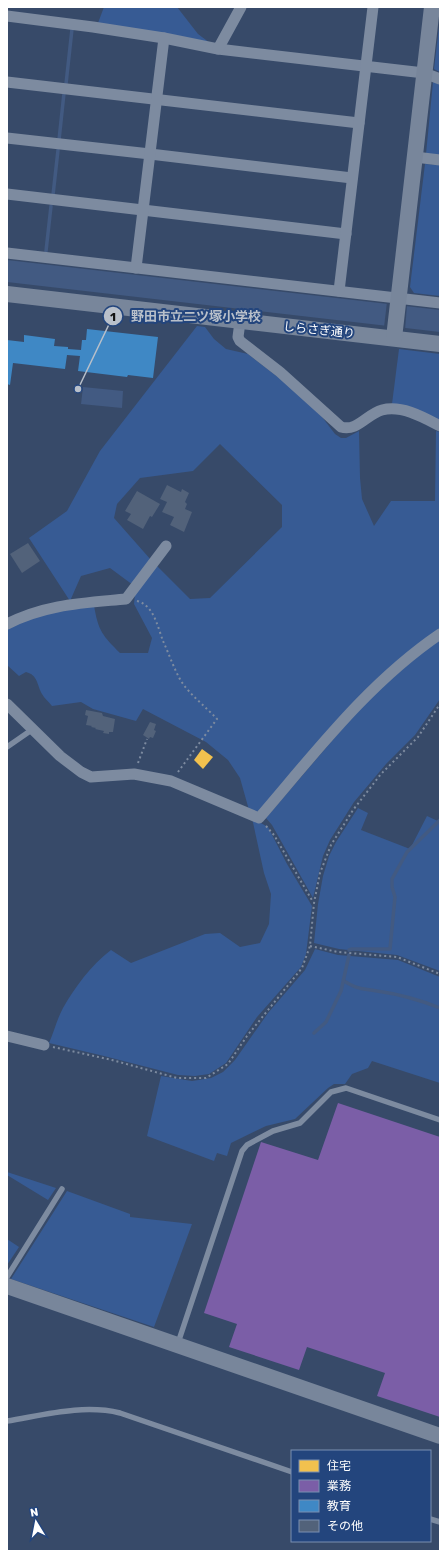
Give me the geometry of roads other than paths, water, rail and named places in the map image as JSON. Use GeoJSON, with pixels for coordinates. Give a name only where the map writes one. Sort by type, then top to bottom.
{"type":"FeatureCollection","features":[{"type":"Feature","properties":{"kind":"street"},"geometry":{"type":"LineString","coordinates":[[218,49],[241,7]]}},
{"type":"Feature","properties":{"kind":"street"},"geometry":{"type":"LineString","coordinates":[[339,291],[373,7]]}},
{"type":"Feature","properties":{"kind":"street"},"geometry":{"type":"LineString","coordinates":[[394,333],[432,7]]}},
{"type":"Feature","properties":{"kind":"street"},"geometry":{"type":"LineString","coordinates":[[7,16],[164,38],[218,49],[424,73],[440,79]]}},
{"type":"Feature","properties":{"kind":"street"},"geometry":{"type":"LineString","coordinates":[[136,268],[164,38]]}},
{"type":"Feature","properties":{"kind":"street"},"geometry":{"type":"LineString","coordinates":[[7,82],[157,98],[359,123]]}},
{"type":"Feature","properties":{"kind":"street"},"geometry":{"type":"LineString","coordinates":[[7,138],[352,178]]}},
{"type":"Feature","properties":{"kind":"street"},"geometry":{"type":"LineString","coordinates":[[415,158],[440,160]]}},
{"type":"Feature","properties":{"kind":"street"},"geometry":{"type":"LineString","coordinates":[[7,194],[346,234]]}},
{"type":"Feature","properties":{"kind":"street"},"geometry":{"type":"LineString","coordinates":[[7,253],[339,291],[398,301],[440,303]]}},
{"type":"Feature","properties":{"kind":"street","name":"しらさぎ通り"},"geometry":{"type":"LineString","coordinates":[[7,294],[240,322],[394,333],[440,344]]}},
{"type":"Feature","properties":{"kind":"street"},"geometry":{"type":"LineString","coordinates":[[240,322],[238,338],[240,341],[296,386],[341,427],[347,429],[353,428],[373,414],[389,409],[411,412],[440,426]]}},
{"type":"Feature","properties":{"kind":"street"},"geometry":{"type":"LineString","coordinates":[[7,624],[21,616],[53,607],[126,599],[166,546]]}},
{"type":"Feature","properties":{"kind":"street"},"geometry":{"type":"LineString","coordinates":[[7,704],[60,756],[81,772],[91,777],[134,774],[171,781],[259,818],[327,738],[367,696],[423,646],[440,634]]}},
{"type":"Feature","properties":{"kind":"street"},"geometry":{"type":"LineString","coordinates":[[7,1036],[44,1045]]}},
{"type":"Feature","properties":{"kind":"street"},"geometry":{"type":"LineString","coordinates":[[7,1286],[440,1436]]}},
{"type":"Feature","properties":{"kind":"lane"},"geometry":{"type":"LineString","coordinates":[[7,747],[33,729]]}},
{"type":"Feature","properties":{"kind":"lane"},"geometry":{"type":"LineString","coordinates":[[177,1345],[242,1151],[247,1145],[273,1131],[300,1123],[331,1092],[346,1088],[440,1120]]}},
{"type":"Feature","properties":{"kind":"lane"},"geometry":{"type":"LineString","coordinates":[[7,1277],[62,1190]]}},
{"type":"Feature","properties":{"kind":"lane"},"geometry":{"type":"LineString","coordinates":[[7,1421],[80,1410],[107,1410],[120,1413],[291,1472]]}},
{"type":"Feature","properties":{"kind":"waterway"},"geometry":{"type":"LineString","coordinates":[[66,84],[72,29]]}},
{"type":"Feature","properties":{"kind":"waterway"},"geometry":{"type":"LineString","coordinates":[[59,140],[64,93]]}},
{"type":"Feature","properties":{"kind":"waterway"},"geometry":{"type":"LineString","coordinates":[[53,195],[58,150]]}},
{"type":"Feature","properties":{"kind":"waterway"},"geometry":{"type":"LineString","coordinates":[[46,251],[51,206]]}},
{"type":"Feature","properties":{"kind":"waterway"},"geometry":{"type":"LineString","coordinates":[[349,950],[390,949],[395,897],[392,887],[392,879],[407,852],[440,820]]}},
{"type":"Feature","properties":{"kind":"waterway"},"geometry":{"type":"LineString","coordinates":[[314,1033],[326,1022],[341,991],[349,955]]}},
{"type":"Feature","properties":{"kind":"waterway"},"geometry":{"type":"LineString","coordinates":[[344,981],[360,988],[385,992],[417,1000],[440,1008]]}},
{"type":"Feature","properties":{"kind":"place","name":"野田市立二ツ塚小学校"},"geometry":{"type":"Point","coordinates":[78,389]}}]}
